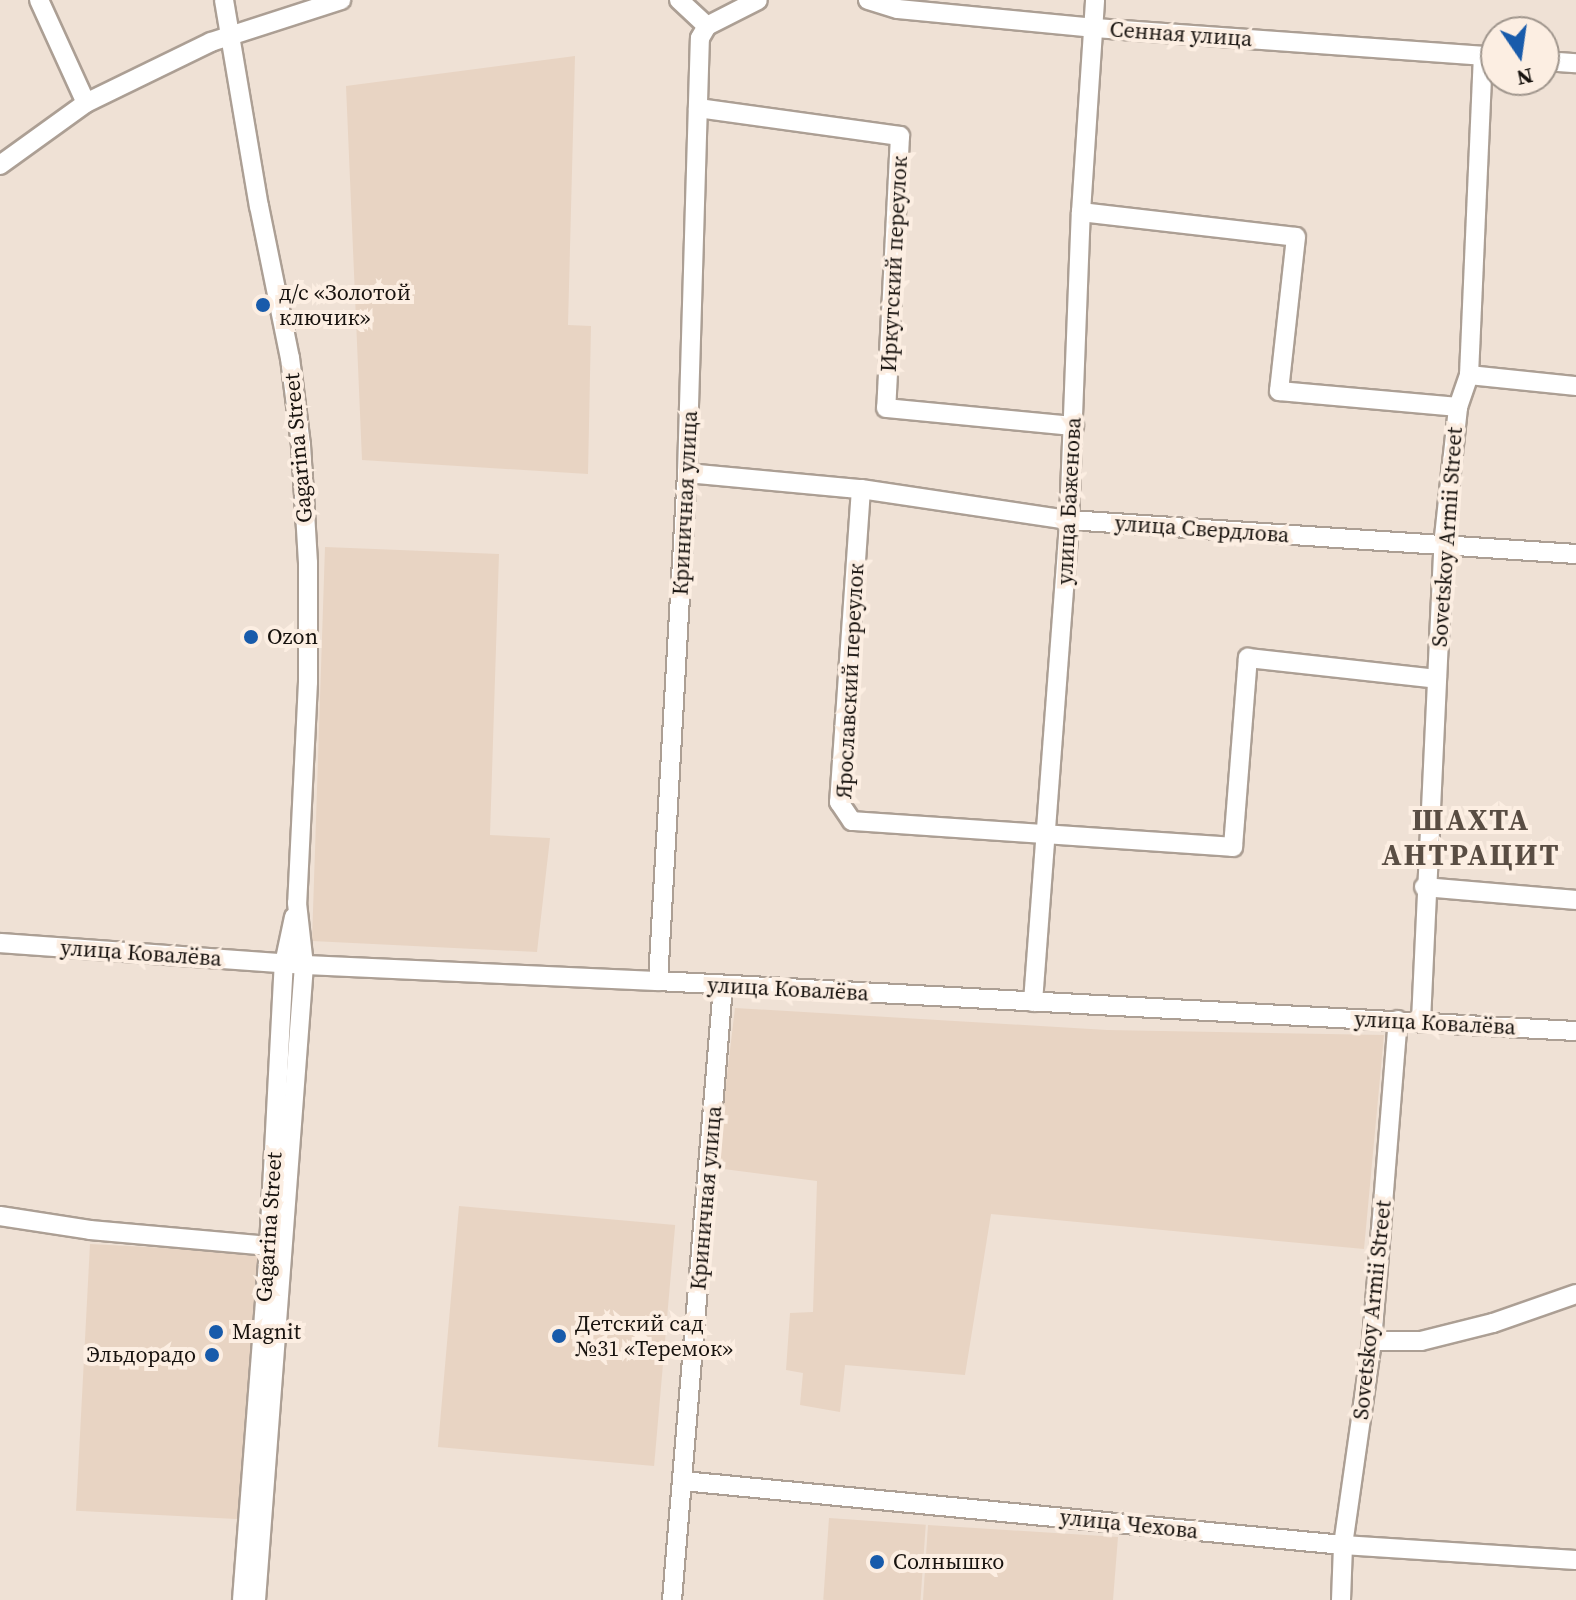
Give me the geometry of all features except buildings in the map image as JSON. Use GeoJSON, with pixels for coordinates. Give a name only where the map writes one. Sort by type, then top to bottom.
{"type":"FeatureCollection","features":[{"type":"Feature","properties":{"kind":"street"},"geometry":{"type":"LineString","coordinates":[[39,0],[86,103]]}},
{"type":"Feature","properties":{"kind":"street","name":"Gagarina Street"},"geometry":{"type":"LineString","coordinates":[[224,0],[290,358],[301,445],[308,563],[308,682],[297,903],[284,964],[269,1246],[242,1600]]}},
{"type":"Feature","properties":{"kind":"street"},"geometry":{"type":"LineString","coordinates":[[0,165],[86,103],[211,42],[341,0]]}},
{"type":"Feature","properties":{"kind":"street"},"geometry":{"type":"LineString","coordinates":[[679,0],[707,26]]}},
{"type":"Feature","properties":{"kind":"street"},"geometry":{"type":"LineString","coordinates":[[692,0],[707,26]]}},
{"type":"Feature","properties":{"kind":"street"},"geometry":{"type":"LineString","coordinates":[[707,26],[758,0]]}},
{"type":"Feature","properties":{"kind":"street","name":"Сенная улица"},"geometry":{"type":"LineString","coordinates":[[868,0],[898,9],[1095,28],[1480,55]]}},
{"type":"Feature","properties":{"kind":"street","name":"улица Баженова"},"geometry":{"type":"LineString","coordinates":[[1033,1002],[1069,520],[1081,212],[1095,0]]}},
{"type":"Feature","properties":{"kind":"street","name":"Криничная улица"},"geometry":{"type":"LineString","coordinates":[[658,981],[687,473],[700,38],[707,26]]}},
{"type":"Feature","properties":{"kind":"street","name":"Sovetskoy Armii Street"},"geometry":{"type":"LineString","coordinates":[[1421,1021],[1424,887],[1443,546],[1458,407],[1469,375],[1487,96]]}},
{"type":"Feature","properties":{"kind":"street","name":"Иркутский переулок"},"geometry":{"type":"LineString","coordinates":[[698,108],[900,136],[886,408],[1074,426]]}},
{"type":"Feature","properties":{"kind":"street"},"geometry":{"type":"LineString","coordinates":[[1081,212],[1296,237],[1279,391],[1458,407]]}},
{"type":"Feature","properties":{"kind":"street"},"geometry":{"type":"LineString","coordinates":[[1469,375],[1576,386]]}},
{"type":"Feature","properties":{"kind":"street","name":"улица Свердлова"},"geometry":{"type":"LineString","coordinates":[[687,473],[861,489],[1069,520],[1576,554]]}},
{"type":"Feature","properties":{"kind":"street","name":"Ярославский переулок"},"geometry":{"type":"LineString","coordinates":[[861,489],[839,802],[852,821],[1045,835]]}},
{"type":"Feature","properties":{"kind":"street"},"geometry":{"type":"LineString","coordinates":[[1045,835],[1233,847],[1248,658],[1437,679]]}},
{"type":"Feature","properties":{"kind":"street"},"geometry":{"type":"LineString","coordinates":[[1424,887],[1576,900]]}},
{"type":"Feature","properties":{"kind":"street","name":"Gagarina Street"},"geometry":{"type":"LineString","coordinates":[[256,1600],[304,965],[297,903]]}},
{"type":"Feature","properties":{"kind":"street","name":"улица Ковалёва"},"geometry":{"type":"LineString","coordinates":[[0,943],[284,964],[1576,1031]]}},
{"type":"Feature","properties":{"kind":"street","name":"Криничная улица"},"geometry":{"type":"LineString","coordinates":[[672,1600],[723,986]]}},
{"type":"Feature","properties":{"kind":"street","name":"Sovetskoy Armii Street"},"geometry":{"type":"LineString","coordinates":[[1341,1600],[1343,1545],[1372,1341],[1398,1020]]}},
{"type":"Feature","properties":{"kind":"street"},"geometry":{"type":"LineString","coordinates":[[0,1216],[90,1230],[269,1246]]}},
{"type":"Feature","properties":{"kind":"street"},"geometry":{"type":"LineString","coordinates":[[1372,1341],[1421,1341],[1493,1323],[1576,1294]]}},
{"type":"Feature","properties":{"kind":"street","name":"улица Чехова"},"geometry":{"type":"LineString","coordinates":[[683,1481],[1343,1545],[1576,1560]]}},
{"type":"Feature","properties":{"kind":"shaded area"},"geometry":{"type":"Polygon","coordinates":[[[575,56],[568,325],[591,326],[588,474],[362,460],[346,86],[575,56]]]}},
{"type":"Feature","properties":{"kind":"shaded area"},"geometry":{"type":"Polygon","coordinates":[[[325,547],[499,554],[490,835],[550,838],[537,952],[312,941],[325,547]]]}},
{"type":"Feature","properties":{"kind":"shaded area"},"geometry":{"type":"Polygon","coordinates":[[[735,1008],[1107,1030],[1384,1035],[1364,1249],[991,1214],[965,1375],[845,1365],[840,1412],[800,1405],[803,1373],[786,1370],[790,1313],[813,1312],[817,1181],[716,1168],[735,1008]]]}},
{"type":"Feature","properties":{"kind":"shaded area","name":"Детский сад №31 «Теремок»"},"geometry":{"type":"Polygon","coordinates":[[[459,1206],[675,1225],[654,1466],[438,1447],[459,1206]]]}},
{"type":"Feature","properties":{"kind":"shaded area"},"geometry":{"type":"Polygon","coordinates":[[[90,1244],[260,1253],[246,1520],[76,1511],[90,1244]]]}},
{"type":"Feature","properties":{"kind":"shaded area"},"geometry":{"type":"Polygon","coordinates":[[[829,1518],[926,1525],[921,1600],[823,1600],[829,1518]]]}},
{"type":"Feature","properties":{"kind":"shaded area"},"geometry":{"type":"Polygon","coordinates":[[[928,1525],[1118,1537],[1113,1600],[923,1600],[928,1525]]]}},
{"type":"Feature","properties":{"kind":"place","name":"д/с «Золотой ключик»"},"geometry":{"type":"Point","coordinates":[263,305]}},
{"type":"Feature","properties":{"kind":"place","name":"Ozon"},"geometry":{"type":"Point","coordinates":[251,637]}},
{"type":"Feature","properties":{"kind":"place","name":"Magnit"},"geometry":{"type":"Point","coordinates":[216,1332]}},
{"type":"Feature","properties":{"kind":"place","name":"Детский сад №31 «Теремок»"},"geometry":{"type":"Point","coordinates":[559,1336]}},
{"type":"Feature","properties":{"kind":"place","name":"Эльдорадо"},"geometry":{"type":"Point","coordinates":[212,1355]}},
{"type":"Feature","properties":{"kind":"place","name":"Солнышко"},"geometry":{"type":"Point","coordinates":[877,1562]}},
{"type":"Feature","properties":{"kind":"district","name":"ШАХТА АНТРАЦИТ"},"geometry":{"type":"Point","coordinates":[1471,837]}}]}
